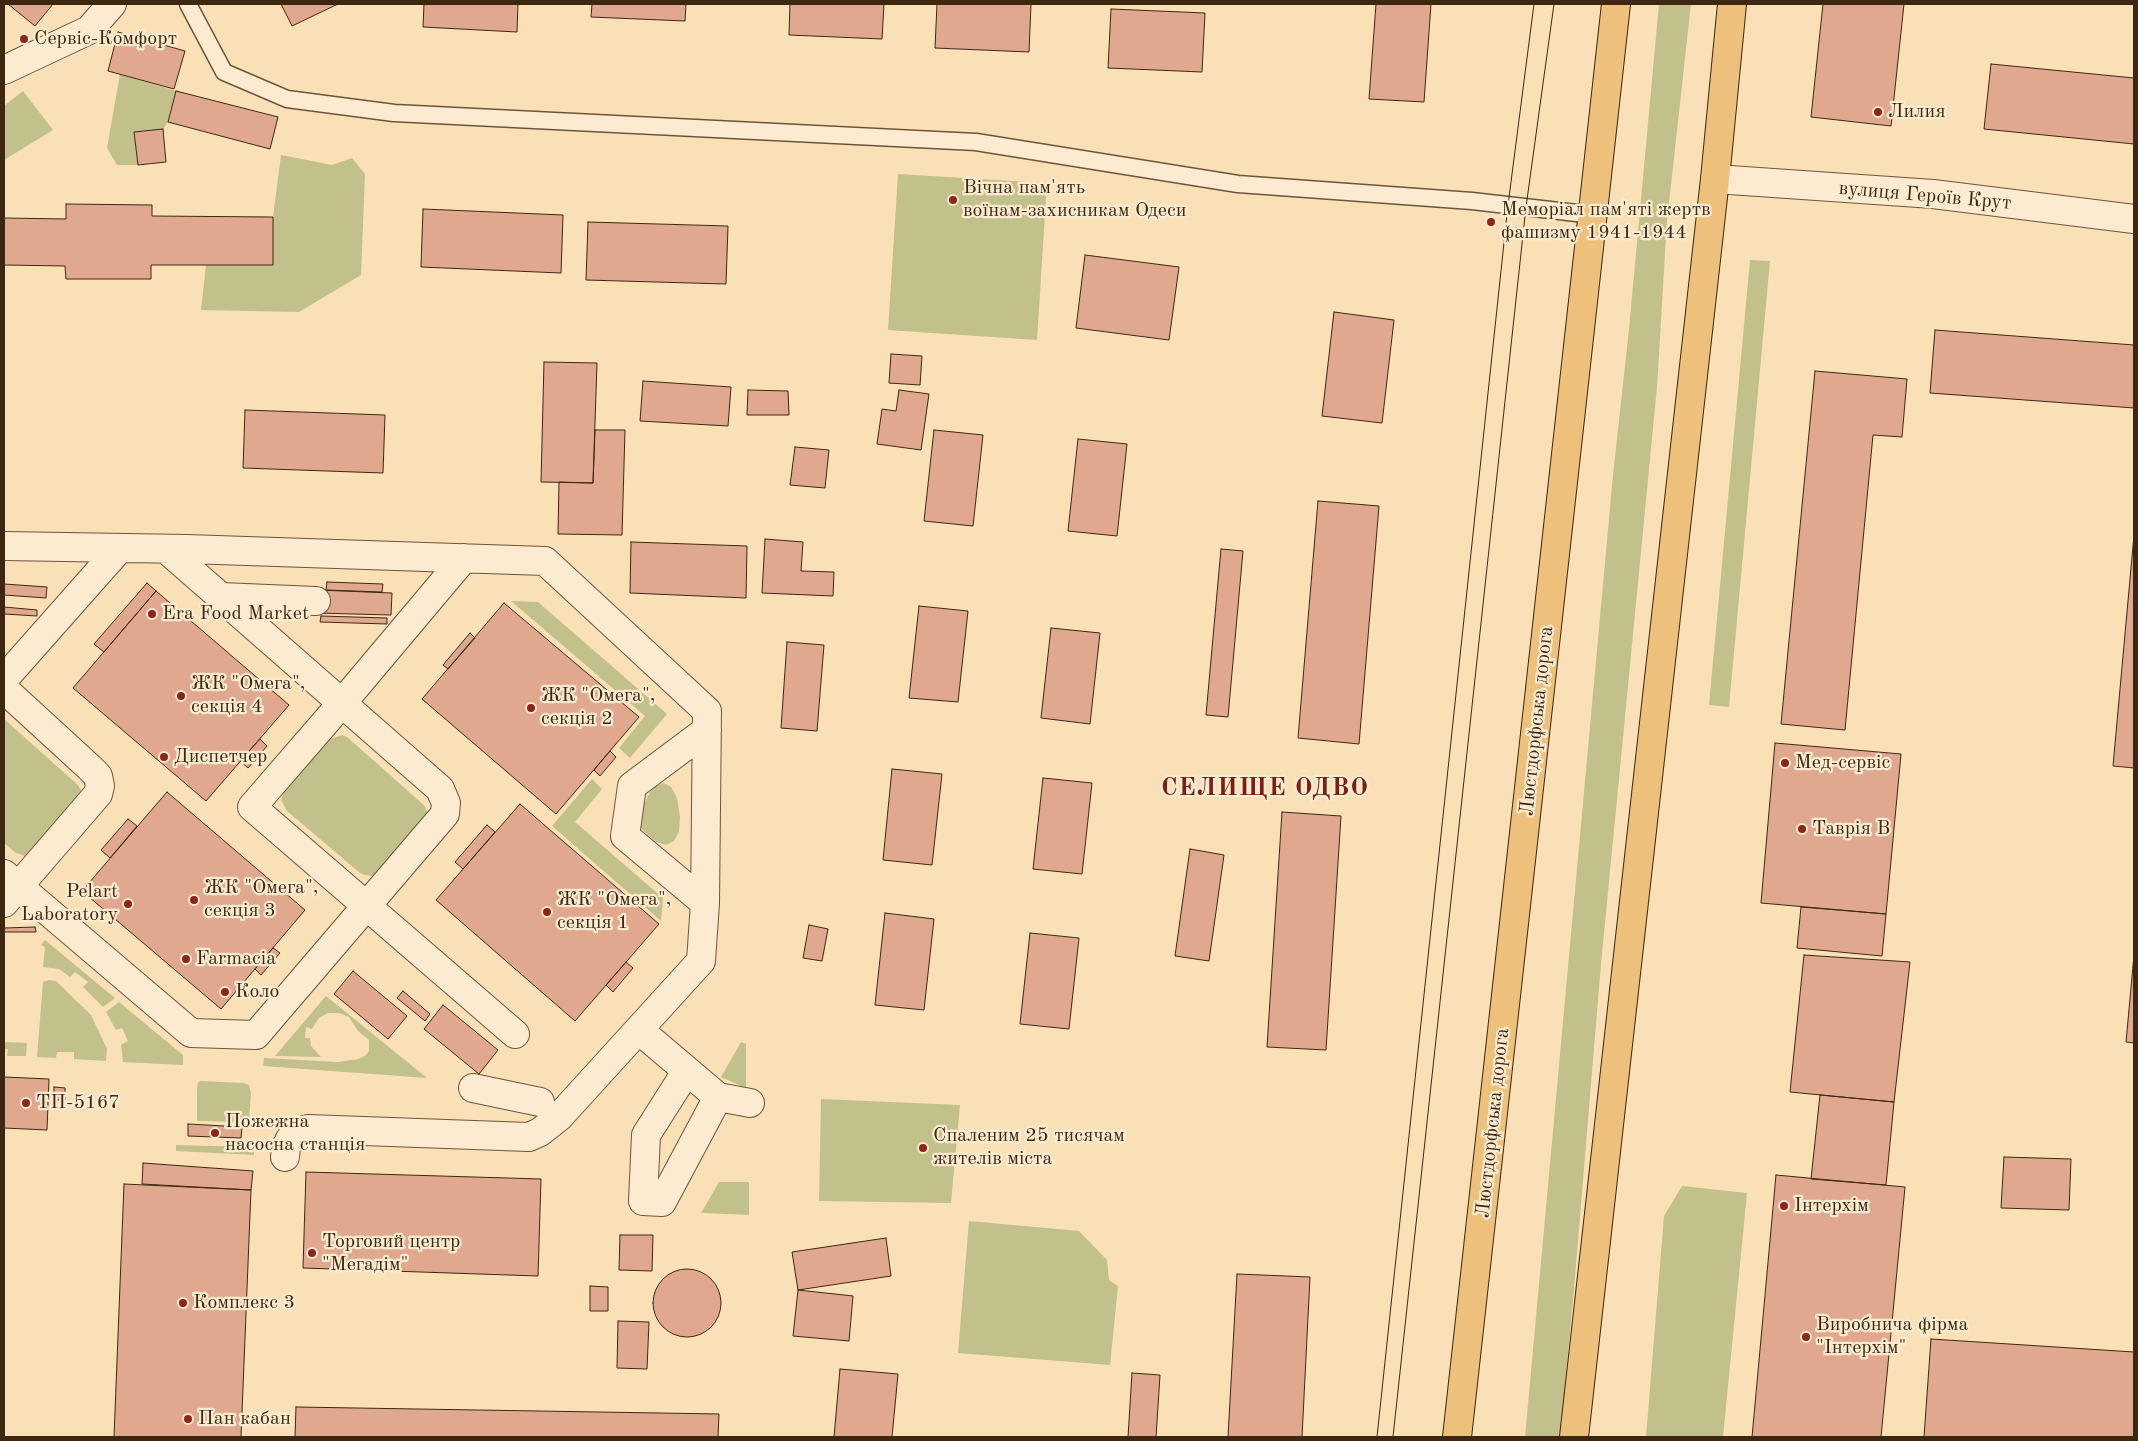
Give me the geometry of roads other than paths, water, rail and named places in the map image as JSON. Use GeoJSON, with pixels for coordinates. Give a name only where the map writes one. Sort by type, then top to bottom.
{"type":"FeatureCollection","features":[{"type":"Feature","properties":{"kind":"main road","name":"Люстдорфська дорога"},"geometry":{"type":"LineString","coordinates":[[1457,1437],[1594,216],[1616,4]]}},
{"type":"Feature","properties":{"kind":"main road"},"geometry":{"type":"LineString","coordinates":[[1574,1437],[1715,179],[1732,4]]}},
{"type":"Feature","properties":{"kind":"street"},"geometry":{"type":"LineString","coordinates":[[4,70],[88,30],[112,4]]}},
{"type":"Feature","properties":{"kind":"street","name":"вулиця Героїв Крут"},"geometry":{"type":"LineString","coordinates":[[1715,179],[1933,194],[2134,219]]}},
{"type":"Feature","properties":{"kind":"street"},"geometry":{"type":"LineString","coordinates":[[4,546],[545,561],[707,711],[705,903],[701,961],[639,1030],[550,1110],[540,1132],[529,1137],[308,1129],[295,1133],[290,1139],[286,1148],[285,1158]]}},
{"type":"Feature","properties":{"kind":"street"},"geometry":{"type":"LineString","coordinates":[[4,679],[120,548]]}},
{"type":"Feature","properties":{"kind":"street"},"geometry":{"type":"LineString","coordinates":[[4,689],[98,776],[100,786],[98,794],[9,887],[191,1033],[256,1035],[442,820],[445,814],[446,803],[440,789],[166,549]]}},
{"type":"Feature","properties":{"kind":"street"},"geometry":{"type":"LineString","coordinates":[[464,558],[252,807],[514,1034]]}},
{"type":"Feature","properties":{"kind":"street"},"geometry":{"type":"LineString","coordinates":[[221,597],[316,601]]}},
{"type":"Feature","properties":{"kind":"street"},"geometry":{"type":"LineString","coordinates":[[705,903],[625,836],[632,786],[707,730]]}},
{"type":"Feature","properties":{"kind":"street"},"geometry":{"type":"LineString","coordinates":[[639,1030],[686,1072],[718,1097],[750,1103]]}},
{"type":"Feature","properties":{"kind":"street"},"geometry":{"type":"LineString","coordinates":[[686,1072],[646,1134],[642,1201],[662,1202],[718,1097]]}},
{"type":"Feature","properties":{"kind":"street"},"geometry":{"type":"LineString","coordinates":[[505,1076],[550,1110]]}},
{"type":"Feature","properties":{"kind":"street"},"geometry":{"type":"LineString","coordinates":[[473,1088],[550,1110]]}},
{"type":"Feature","properties":{"kind":"lane"},"geometry":{"type":"LineString","coordinates":[[188,4],[224,72],[287,99],[394,112],[976,142],[1238,184],[1472,201],[1594,216]]}},
{"type":"Feature","properties":{"kind":"tram line"},"geometry":{"type":"LineString","coordinates":[[1377,1437],[1508,205],[1534,4]]}},
{"type":"Feature","properties":{"kind":"tram line"},"geometry":{"type":"LineString","coordinates":[[1393,1437],[1526,207],[1554,4]]}},
{"type":"Feature","properties":{"kind":"place","name":"Сервіс-Комфорт"},"geometry":{"type":"Point","coordinates":[24,39]}},
{"type":"Feature","properties":{"kind":"place","name":"Лилия"},"geometry":{"type":"Point","coordinates":[1878,112]}},
{"type":"Feature","properties":{"kind":"place","name":"Вічна пам'ять воїнам-захисникам Одеси"},"geometry":{"type":"Point","coordinates":[953,200]}},
{"type":"Feature","properties":{"kind":"place","name":"Меморіал пам'яті жертв фашизму 1941-1944"},"geometry":{"type":"Point","coordinates":[1491,222]}},
{"type":"Feature","properties":{"kind":"place","name":"Era Food Market"},"geometry":{"type":"Point","coordinates":[152,614]}},
{"type":"Feature","properties":{"kind":"place","name":"ЖК \"Омега\", секція 4"},"geometry":{"type":"Point","coordinates":[181,696]}},
{"type":"Feature","properties":{"kind":"place","name":"ЖК \"Омега\", секція 2"},"geometry":{"type":"Point","coordinates":[531,708]}},
{"type":"Feature","properties":{"kind":"place","name":"Диспетчер"},"geometry":{"type":"Point","coordinates":[164,757]}},
{"type":"Feature","properties":{"kind":"place","name":"Мед-сервіс"},"geometry":{"type":"Point","coordinates":[1785,763]}},
{"type":"Feature","properties":{"kind":"place","name":"Таврія В"},"geometry":{"type":"Point","coordinates":[1802,829]}},
{"type":"Feature","properties":{"kind":"place","name":"ЖК \"Омега\", секція 3"},"geometry":{"type":"Point","coordinates":[194,900]}},
{"type":"Feature","properties":{"kind":"place","name":"Pelart Laboratory"},"geometry":{"type":"Point","coordinates":[128,904]}},
{"type":"Feature","properties":{"kind":"place","name":"ЖК \"Омега\", секція 1"},"geometry":{"type":"Point","coordinates":[547,912]}},
{"type":"Feature","properties":{"kind":"place","name":"Farmacia"},"geometry":{"type":"Point","coordinates":[186,959]}},
{"type":"Feature","properties":{"kind":"place","name":"Коло"},"geometry":{"type":"Point","coordinates":[225,992]}},
{"type":"Feature","properties":{"kind":"place","name":"ТП-5167"},"geometry":{"type":"Point","coordinates":[26,1103]}},
{"type":"Feature","properties":{"kind":"place","name":"Пожежна насосна станція"},"geometry":{"type":"Point","coordinates":[215,1133]}},
{"type":"Feature","properties":{"kind":"place","name":"Спаленим 25 тисячам жителів міста"},"geometry":{"type":"Point","coordinates":[923,1148]}},
{"type":"Feature","properties":{"kind":"place","name":"Інтерхім"},"geometry":{"type":"Point","coordinates":[1784,1206]}},
{"type":"Feature","properties":{"kind":"place","name":"Торговий центр \"Мегадім\""},"geometry":{"type":"Point","coordinates":[312,1253]}},
{"type":"Feature","properties":{"kind":"place","name":"Комплекс 3"},"geometry":{"type":"Point","coordinates":[183,1303]}},
{"type":"Feature","properties":{"kind":"place","name":"Виробнича фірма \"Інтерхім\""},"geometry":{"type":"Point","coordinates":[1806,1337]}},
{"type":"Feature","properties":{"kind":"place","name":"Пан кабан"},"geometry":{"type":"Point","coordinates":[188,1419]}},
{"type":"Feature","properties":{"kind":"district","name":"СЕЛИЩЕ ОДВО"},"geometry":{"type":"Point","coordinates":[1265,788]}}]}
